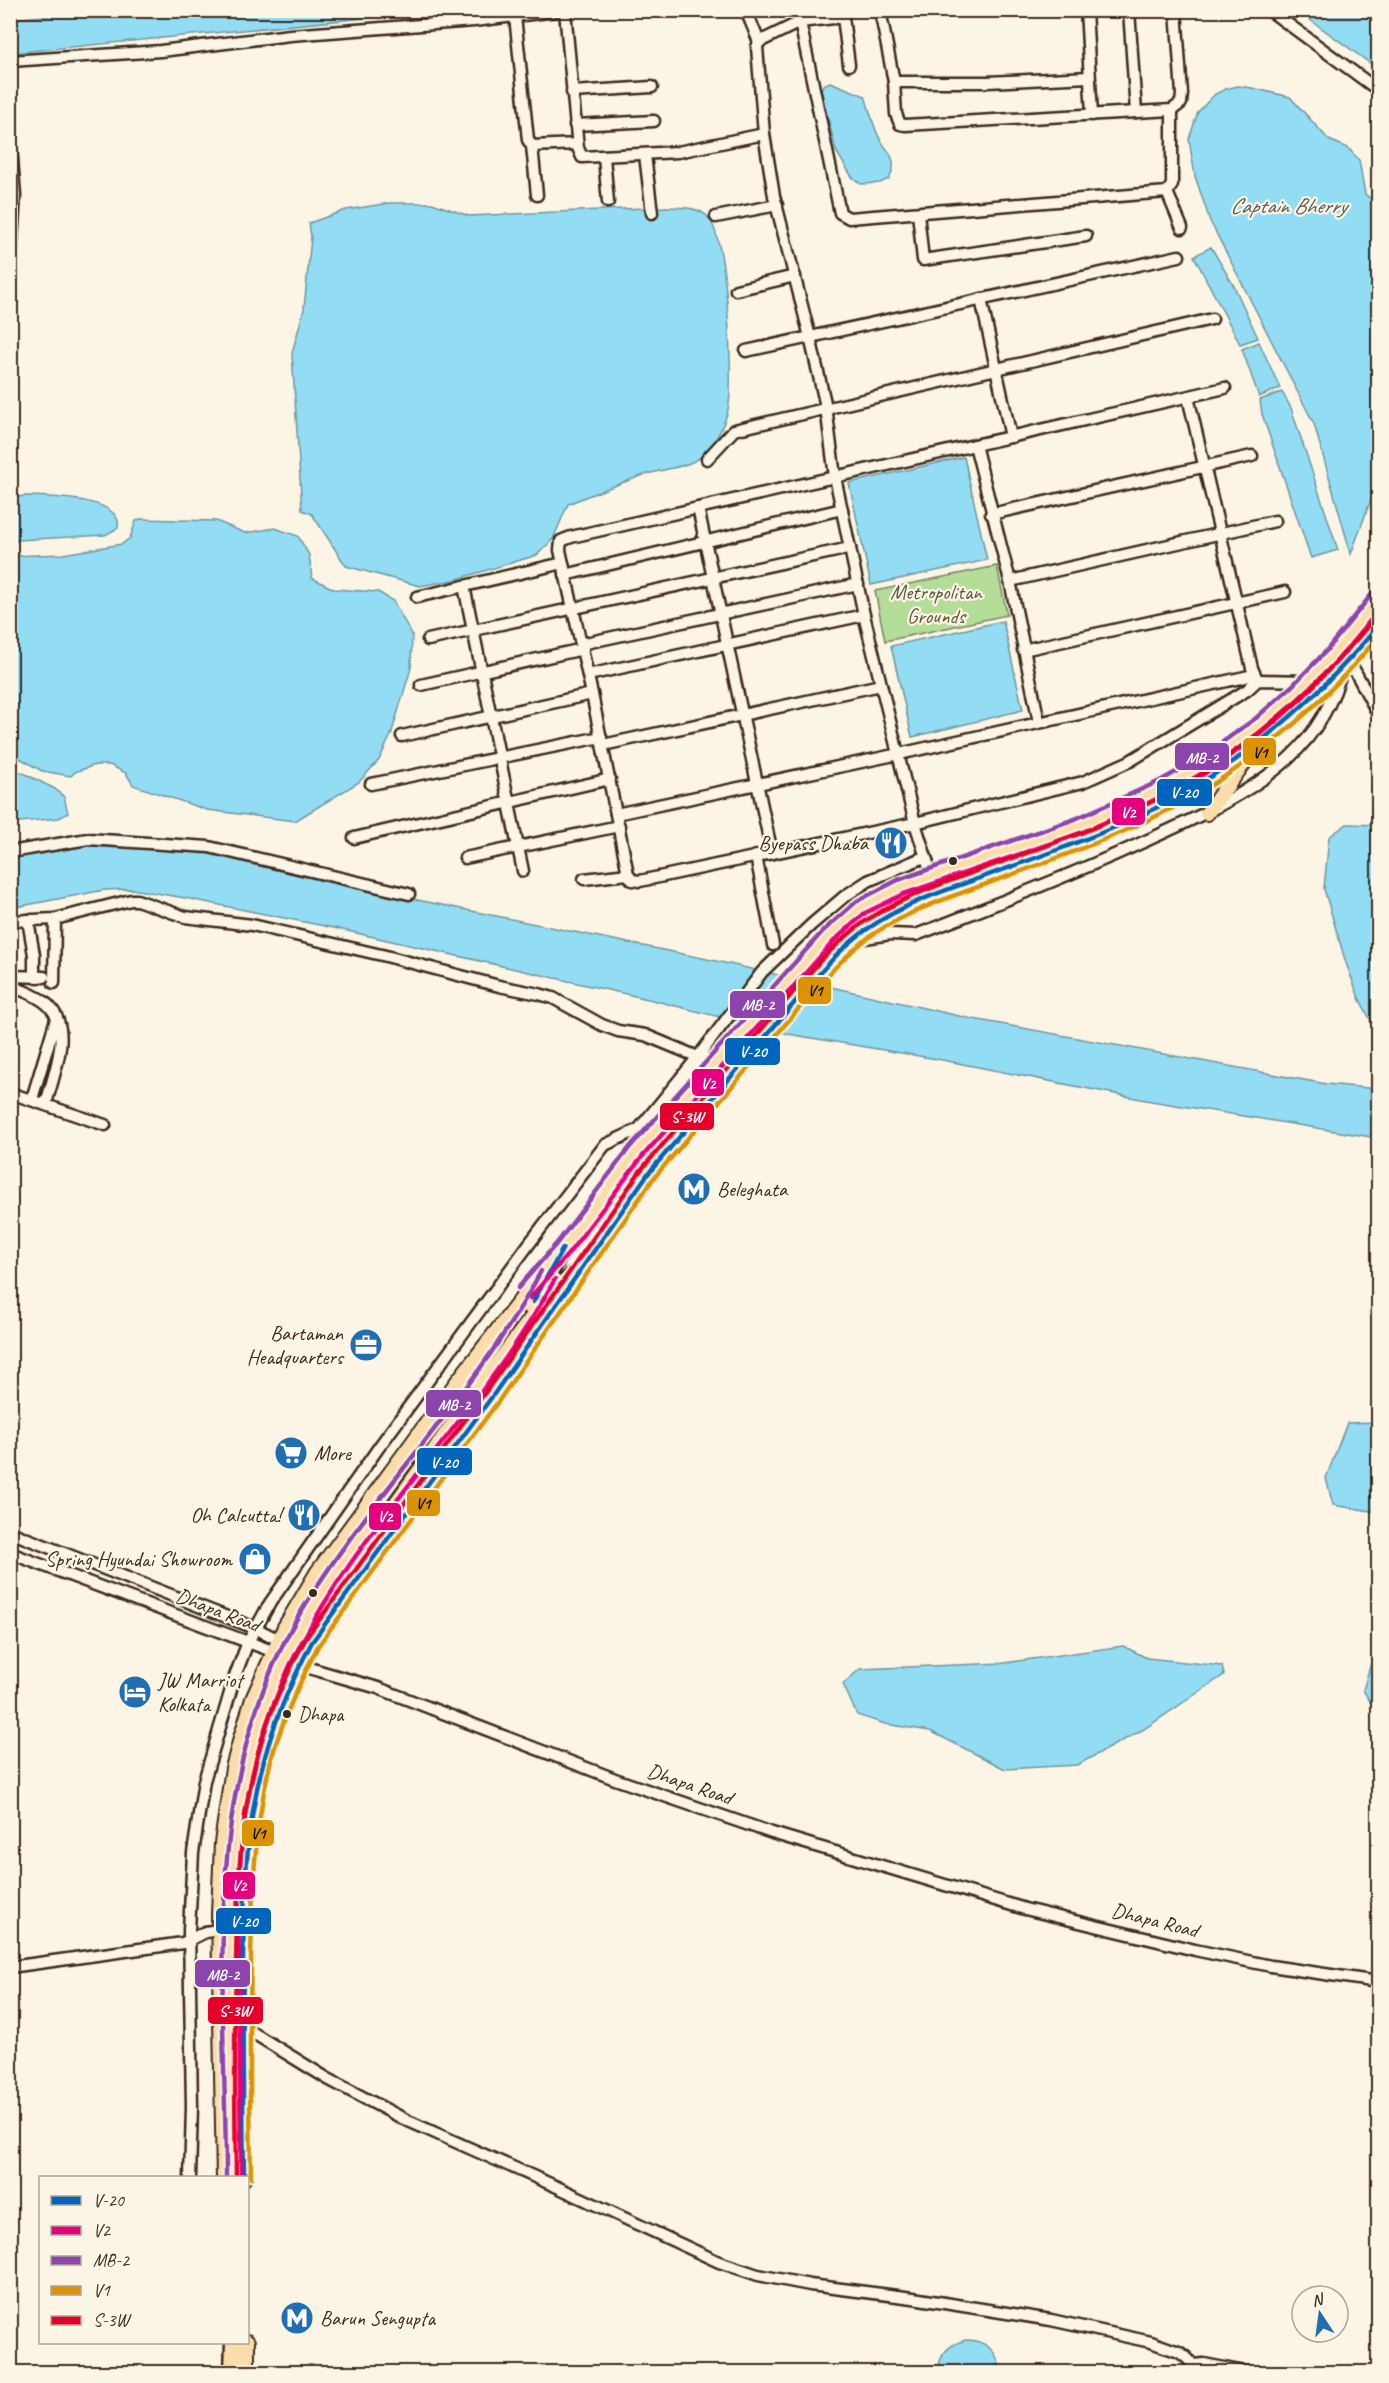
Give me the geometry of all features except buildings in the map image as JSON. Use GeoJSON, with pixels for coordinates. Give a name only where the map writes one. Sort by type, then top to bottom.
{"type":"FeatureCollection","features":[{"type":"Feature","properties":{"kind":"highway"},"geometry":{"type":"LineString","coordinates":[[239,2176],[237,2013],[239,1879],[250,1784],[272,1713],[301,1648],[379,1522],[526,1313],[563,1248]]}},
{"type":"Feature","properties":{"kind":"highway"},"geometry":{"type":"LineString","coordinates":[[234,2176],[231,1923],[235,1841],[244,1781],[264,1714],[297,1637],[319,1598],[547,1299],[584,1266]]}},
{"type":"Feature","properties":{"kind":"highway"},"geometry":{"type":"LineString","coordinates":[[233,2373],[234,2344]]}},
{"type":"Feature","properties":{"kind":"highway"},"geometry":{"type":"LineString","coordinates":[[240,2344],[241,2373]]}},
{"type":"Feature","properties":{"kind":"main road"},"geometry":{"type":"LineString","coordinates":[[224,2176],[219,1930],[220,1863],[233,1768],[253,1700],[276,1645],[297,1604],[324,1563],[477,1354],[524,1293],[563,1248],[636,1152],[820,946],[861,907],[901,887],[1078,826],[1165,787],[1241,740],[1272,716],[1351,633],[1378,599]]}},
{"type":"Feature","properties":{"kind":"main road"},"geometry":{"type":"LineString","coordinates":[[244,2176],[242,2026],[244,1881],[252,1807],[270,1734],[299,1665],[312,1642],[549,1317],[661,1156],[832,961],[873,924],[938,895],[1142,815],[1206,781],[1252,750],[1307,704],[1378,626]]}},
{"type":"Feature","properties":{"kind":"main road"},"geometry":{"type":"LineString","coordinates":[[1207,813],[1252,750]]}},
{"type":"Feature","properties":{"kind":"main road"},"geometry":{"type":"LineString","coordinates":[[226,2344],[227,2373]]}},
{"type":"Feature","properties":{"kind":"main road"},"geometry":{"type":"LineString","coordinates":[[247,2344],[247,2373]]}},
{"type":"Feature","properties":{"kind":"street"},"geometry":{"type":"LineString","coordinates":[[10,61],[161,51],[290,35],[464,22],[565,10],[577,144],[582,157],[678,152],[764,134]]}},
{"type":"Feature","properties":{"kind":"street"},"geometry":{"type":"LineString","coordinates":[[746,10],[759,42],[757,47],[764,134],[777,205],[826,407],[835,477],[864,615],[915,823],[938,895]]}},
{"type":"Feature","properties":{"kind":"street"},"geometry":{"type":"LineString","coordinates":[[796,10],[840,213],[849,218],[1167,192],[1172,185],[1172,110]]}},
{"type":"Feature","properties":{"kind":"street"},"geometry":{"type":"LineString","coordinates":[[880,10],[894,82],[896,114],[900,124],[905,125],[1172,110],[1181,103],[1182,94],[1176,10]]}},
{"type":"Feature","properties":{"kind":"street"},"geometry":{"type":"LineString","coordinates":[[1086,10],[1092,115]]}},
{"type":"Feature","properties":{"kind":"street"},"geometry":{"type":"LineString","coordinates":[[1129,10],[1136,112]]}},
{"type":"Feature","properties":{"kind":"street"},"geometry":{"type":"LineString","coordinates":[[1269,10],[1378,90]]}},
{"type":"Feature","properties":{"kind":"street"},"geometry":{"type":"LineString","coordinates":[[515,16],[528,140],[532,146],[537,195]]}},
{"type":"Feature","properties":{"kind":"street"},"geometry":{"type":"LineString","coordinates":[[759,42],[800,22],[843,16],[849,65]]}},
{"type":"Feature","properties":{"kind":"street"},"geometry":{"type":"LineString","coordinates":[[894,82],[987,82],[1089,77]]}},
{"type":"Feature","properties":{"kind":"street"},"geometry":{"type":"LineString","coordinates":[[572,92],[652,87]]}},
{"type":"Feature","properties":{"kind":"street"},"geometry":{"type":"LineString","coordinates":[[575,125],[654,121]]}},
{"type":"Feature","properties":{"kind":"street"},"geometry":{"type":"LineString","coordinates":[[10,135],[15,195],[10,274]]}},
{"type":"Feature","properties":{"kind":"street"},"geometry":{"type":"LineString","coordinates":[[532,146],[577,144]]}},
{"type":"Feature","properties":{"kind":"street"},"geometry":{"type":"LineString","coordinates":[[645,155],[652,213]]}},
{"type":"Feature","properties":{"kind":"street"},"geometry":{"type":"LineString","coordinates":[[604,157],[608,202]]}},
{"type":"Feature","properties":{"kind":"street"},"geometry":{"type":"LineString","coordinates":[[1167,192],[1182,228]]}},
{"type":"Feature","properties":{"kind":"street"},"geometry":{"type":"LineString","coordinates":[[716,217],[777,205]]}},
{"type":"Feature","properties":{"kind":"street"},"geometry":{"type":"LineString","coordinates":[[918,213],[923,260],[1086,236]]}},
{"type":"Feature","properties":{"kind":"street"},"geometry":{"type":"LineString","coordinates":[[746,351],[1179,256]]}},
{"type":"Feature","properties":{"kind":"street"},"geometry":{"type":"LineString","coordinates":[[736,290],[795,276]]}},
{"type":"Feature","properties":{"kind":"street"},"geometry":{"type":"LineString","coordinates":[[981,299],[1011,437]]}},
{"type":"Feature","properties":{"kind":"street"},"geometry":{"type":"LineString","coordinates":[[707,459],[734,429],[1212,319]]}},
{"type":"Feature","properties":{"kind":"street"},"geometry":{"type":"LineString","coordinates":[[1188,397],[1256,677],[1247,690],[1107,773],[1083,782],[915,823],[640,881],[632,880],[628,874],[582,646],[565,575],[560,545],[565,539],[1225,388]]}},
{"type":"Feature","properties":{"kind":"street"},"geometry":{"type":"LineString","coordinates":[[975,445],[1010,581],[1039,722]]}},
{"type":"Feature","properties":{"kind":"street"},"geometry":{"type":"LineString","coordinates":[[992,514],[1252,456]]}},
{"type":"Feature","properties":{"kind":"street"},"geometry":{"type":"LineString","coordinates":[[698,508],[715,578],[772,853]]}},
{"type":"Feature","properties":{"kind":"street"},"geometry":{"type":"LineString","coordinates":[[565,575],[842,509]]}},
{"type":"Feature","properties":{"kind":"street"},"geometry":{"type":"LineString","coordinates":[[1010,581],[1275,521]]}},
{"type":"Feature","properties":{"kind":"street"},"geometry":{"type":"LineString","coordinates":[[428,640],[850,548]]}},
{"type":"Feature","properties":{"kind":"street"},"geometry":{"type":"LineString","coordinates":[[417,597],[563,563]]}},
{"type":"Feature","properties":{"kind":"street"},"geometry":{"type":"LineString","coordinates":[[421,685],[722,612],[858,584]]}},
{"type":"Feature","properties":{"kind":"street"},"geometry":{"type":"LineString","coordinates":[[464,586],[523,871]]}},
{"type":"Feature","properties":{"kind":"street"},"geometry":{"type":"LineString","coordinates":[[1023,650],[1285,592]]}},
{"type":"Feature","properties":{"kind":"street"},"geometry":{"type":"LineString","coordinates":[[588,675],[864,615]]}},
{"type":"Feature","properties":{"kind":"street"},"geometry":{"type":"LineString","coordinates":[[1346,663],[1378,714]]}},
{"type":"Feature","properties":{"kind":"street"},"geometry":{"type":"LineString","coordinates":[[853,940],[890,934],[916,935],[1060,879],[1207,813],[1287,760],[1307,740],[1338,687],[1346,663]]}},
{"type":"Feature","properties":{"kind":"street"},"geometry":{"type":"LineString","coordinates":[[616,814],[1256,677],[1306,681]]}},
{"type":"Feature","properties":{"kind":"street"},"geometry":{"type":"LineString","coordinates":[[371,784],[743,715],[880,685]]}},
{"type":"Feature","properties":{"kind":"street"},"geometry":{"type":"LineString","coordinates":[[402,736],[592,694]]}},
{"type":"Feature","properties":{"kind":"street"},"geometry":{"type":"LineString","coordinates":[[354,838],[610,779]]}},
{"type":"Feature","properties":{"kind":"street"},"geometry":{"type":"LineString","coordinates":[[465,858],[619,826]]}},
{"type":"Feature","properties":{"kind":"street"},"geometry":{"type":"LineString","coordinates":[[10,852],[87,839],[209,847],[409,894]]}},
{"type":"Feature","properties":{"kind":"street"},"geometry":{"type":"LineString","coordinates":[[756,856],[773,945]]}},
{"type":"Feature","properties":{"kind":"street"},"geometry":{"type":"LineString","coordinates":[[190,2176],[192,2107],[190,1939],[193,1853],[204,1781],[232,1687],[255,1628],[379,1447],[605,1145],[639,1129],[698,1057],[762,972],[811,924],[844,896],[868,881],[924,857]]}},
{"type":"Feature","properties":{"kind":"street"},"geometry":{"type":"LineString","coordinates":[[584,879],[628,874]]}},
{"type":"Feature","properties":{"kind":"street"},"geometry":{"type":"LineString","coordinates":[[10,921],[55,919],[137,900],[185,917],[252,925],[539,994],[553,998],[602,1025],[618,1031],[645,1035],[698,1057],[717,1061]]}},
{"type":"Feature","properties":{"kind":"street"},"geometry":{"type":"LineString","coordinates":[[54,983],[55,919]]}},
{"type":"Feature","properties":{"kind":"street"},"geometry":{"type":"LineString","coordinates":[[10,976],[39,977],[28,920]]}},
{"type":"Feature","properties":{"kind":"street"},"geometry":{"type":"LineString","coordinates":[[19,989],[49,1006],[57,1018],[61,1036],[59,1053],[46,1104]]}},
{"type":"Feature","properties":{"kind":"street"},"geometry":{"type":"LineString","coordinates":[[32,1099],[57,1018]]}},
{"type":"Feature","properties":{"kind":"street"},"geometry":{"type":"LineString","coordinates":[[10,1093],[105,1125]]}},
{"type":"Feature","properties":{"kind":"street"},"geometry":{"type":"LineString","coordinates":[[10,1532],[255,1628],[276,1645]]}},
{"type":"Feature","properties":{"kind":"street","name":"Dhapa Road"},"geometry":{"type":"LineString","coordinates":[[10,1553],[248,1642],[276,1645],[299,1665],[378,1688],[615,1779],[772,1833],[1025,1909],[1260,1964],[1378,1982]]}},
{"type":"Feature","properties":{"kind":"street"},"geometry":{"type":"LineString","coordinates":[[10,1967],[183,1943],[205,1932],[219,1930]]}},
{"type":"Feature","properties":{"kind":"street"},"geometry":{"type":"LineString","coordinates":[[10,1960],[184,1937],[190,1939]]}},
{"type":"Feature","properties":{"kind":"street"},"geometry":{"type":"LineString","coordinates":[[242,2026],[328,2079],[406,2120],[719,2262],[758,2275],[810,2285],[971,2306],[1108,2332],[1179,2352],[1194,2369],[1204,2364],[1245,2373]]}},
{"type":"Feature","properties":{"kind":"green space","name":"Metropolitan Grounds"},"geometry":{"type":"Polygon","coordinates":[[[997,566],[1007,615],[885,641],[875,591],[997,566]]]}},
{"type":"Feature","properties":{"kind":"water"},"geometry":{"type":"Polygon","coordinates":[[[97,11],[435,11],[11,53],[11,19],[97,11]]]}},
{"type":"Feature","properties":{"kind":"water"},"geometry":{"type":"Polygon","coordinates":[[[1298,11],[1364,11],[1378,20],[1378,69],[1298,11]]]}},
{"type":"Feature","properties":{"kind":"water"},"geometry":{"type":"Polygon","coordinates":[[[830,82],[865,96],[877,133],[892,159],[893,165],[889,179],[880,183],[861,184],[852,177],[836,151],[821,90],[823,85],[830,82]]]}},
{"type":"Feature","properties":{"kind":"water","name":"Captain Bherry"},"geometry":{"type":"Polygon","coordinates":[[[1238,86],[1290,97],[1329,140],[1348,148],[1359,160],[1365,194],[1378,205],[1378,480],[1351,554],[1314,424],[1210,221],[1195,176],[1189,139],[1198,112],[1215,94],[1238,86]]]}},
{"type":"Feature","properties":{"kind":"water"},"geometry":{"type":"Polygon","coordinates":[[[390,203],[432,203],[469,216],[667,207],[693,209],[707,216],[720,249],[727,306],[730,364],[728,410],[722,428],[712,445],[694,461],[649,473],[568,504],[553,539],[537,555],[454,580],[420,586],[346,566],[312,514],[302,510],[292,353],[304,309],[311,237],[309,223],[346,210],[390,203]]]}},
{"type":"Feature","properties":{"kind":"water"},"geometry":{"type":"Polygon","coordinates":[[[1211,247],[1234,286],[1258,338],[1240,344],[1194,256],[1211,247]]]}},
{"type":"Feature","properties":{"kind":"water"},"geometry":{"type":"Polygon","coordinates":[[[1259,342],[1280,388],[1259,397],[1242,349],[1259,342]]]}},
{"type":"Feature","properties":{"kind":"water"},"geometry":{"type":"Polygon","coordinates":[[[1282,392],[1291,408],[1338,550],[1311,558],[1262,414],[1260,400],[1282,392]]]}},
{"type":"Feature","properties":{"kind":"water"},"geometry":{"type":"Polygon","coordinates":[[[964,457],[987,560],[871,585],[849,483],[964,457]]]}},
{"type":"Feature","properties":{"kind":"water"},"geometry":{"type":"Polygon","coordinates":[[[25,496],[65,498],[96,504],[117,517],[118,528],[105,535],[18,540],[11,543],[11,498],[25,496]]]}},
{"type":"Feature","properties":{"kind":"water"},"geometry":{"type":"Polygon","coordinates":[[[140,519],[216,521],[245,533],[275,528],[298,536],[309,555],[312,578],[334,589],[378,592],[393,601],[412,635],[411,668],[391,735],[379,760],[359,782],[295,821],[207,810],[133,785],[126,773],[110,765],[95,765],[75,772],[71,776],[42,771],[11,753],[11,556],[63,554],[122,544],[130,538],[136,521],[140,519]]]}},
{"type":"Feature","properties":{"kind":"water"},"geometry":{"type":"Polygon","coordinates":[[[1003,621],[1023,710],[912,737],[891,646],[1003,621]]]}},
{"type":"Feature","properties":{"kind":"water"},"geometry":{"type":"Polygon","coordinates":[[[11,767],[55,789],[64,797],[68,813],[59,818],[11,823],[11,767]]]}},
{"type":"Feature","properties":{"kind":"water"},"geometry":{"type":"Polygon","coordinates":[[[1347,824],[1378,825],[1378,1030],[1359,998],[1324,889],[1329,837],[1347,824]]]}},
{"type":"Feature","properties":{"kind":"water"},"geometry":{"type":"Polygon","coordinates":[[[97,843],[198,850],[388,894],[707,959],[968,1018],[1326,1084],[1378,1089],[1378,1138],[1151,1101],[937,1059],[788,1034],[648,999],[334,928],[132,889],[104,890],[11,908],[11,858],[97,843]]]}},
{"type":"Feature","properties":{"kind":"water"},"geometry":{"type":"Polygon","coordinates":[[[1378,1422],[1378,1512],[1333,1505],[1326,1478],[1347,1423],[1378,1422]]]}},
{"type":"Feature","properties":{"kind":"water"},"geometry":{"type":"Polygon","coordinates":[[[1123,1646],[1147,1658],[1222,1666],[1224,1675],[1144,1729],[1077,1765],[1005,1769],[930,1731],[885,1724],[857,1715],[843,1684],[860,1669],[1004,1663],[1123,1646]]]}},
{"type":"Feature","properties":{"kind":"water"},"geometry":{"type":"Polygon","coordinates":[[[1378,1658],[1378,1715],[1363,1690],[1371,1663],[1378,1658]]]}},
{"type":"Feature","properties":{"kind":"water"},"geometry":{"type":"Polygon","coordinates":[[[966,2340],[980,2342],[990,2348],[997,2359],[1000,2372],[938,2372],[940,2360],[946,2351],[966,2340]]]}},
{"type":"Feature","properties":{"kind":"transit line","name":"MB-2"},"geometry":{"type":"LineString","coordinates":[[518,1288],[557,1243],[630,1147],[823,931],[857,901],[898,880],[1075,819],[1160,781],[1199,759],[1256,718],[1292,686],[1326,651],[1372,594]]}},
{"type":"Feature","properties":{"kind":"transit line","name":"V2"},"geometry":{"type":"LineString","coordinates":[[530,1298],[569,1253],[642,1157],[834,941],[865,913],[904,894],[1081,833],[1166,795],[1207,772],[1266,730],[1303,697],[1337,661],[1378,611]]}},
{"type":"Feature","properties":{"kind":"transit line","name":"S-3W"},"geometry":{"type":"LineString","coordinates":[[236,2176],[235,2017],[237,1912],[242,1836],[256,1760],[277,1697],[306,1638],[487,1390],[641,1170],[820,961],[864,922],[916,894],[1095,827],[1150,803],[1186,783],[1254,737],[1286,710],[1345,652],[1372,621]]}},
{"type":"Feature","properties":{"kind":"transit line","name":"V-20"},"geometry":{"type":"LineString","coordinates":[[244,2176],[243,1986],[247,1858],[258,1784],[273,1729],[312,1642],[494,1394],[647,1175],[819,974],[861,933],[895,912],[922,900],[1113,828],[1189,790],[1224,768],[1290,717],[1321,688],[1378,626]]}},
{"type":"Feature","properties":{"kind":"transit line","name":"V1"},"geometry":{"type":"LineString","coordinates":[[251,2178],[250,2017],[255,1863],[265,1788],[274,1748],[285,1718],[318,1646],[500,1399],[653,1179],[819,985],[867,938],[917,910],[1100,841],[1153,818],[1190,798],[1259,752],[1291,726],[1322,698],[1378,637]]}},
{"type":"Feature","properties":{"kind":"transit line","name":"V-20"},"geometry":{"type":"LineString","coordinates":[[533,1302],[563,1248]]}},
{"type":"Feature","properties":{"kind":"transit line","name":"MB-2"},"geometry":{"type":"LineString","coordinates":[[226,2176],[222,1961],[225,1889],[232,1818],[245,1748],[267,1680],[299,1615],[327,1571],[486,1360],[541,1271]]}},
{"type":"Feature","properties":{"kind":"transit line","name":"V2"},"geometry":{"type":"LineString","coordinates":[[241,2176],[240,1870],[249,1790],[278,1693],[300,1646],[340,1579],[370,1536],[499,1368],[555,1279]]}},
{"type":"Feature","properties":{"kind":"place","name":"Byepass Dhaba"},"geometry":{"type":"Point","coordinates":[891,843]}},
{"type":"Feature","properties":{"kind":"place","name":"Beleghata"},"geometry":{"type":"Point","coordinates":[694,1189]}},
{"type":"Feature","properties":{"kind":"place","name":"Bartaman Headquarters"},"geometry":{"type":"Point","coordinates":[366,1345]}},
{"type":"Feature","properties":{"kind":"place","name":"More"},"geometry":{"type":"Point","coordinates":[291,1453]}},
{"type":"Feature","properties":{"kind":"place","name":"Oh Calcutta!"},"geometry":{"type":"Point","coordinates":[304,1515]}},
{"type":"Feature","properties":{"kind":"place","name":"Spring Hyundai Showroom"},"geometry":{"type":"Point","coordinates":[255,1559]}},
{"type":"Feature","properties":{"kind":"place","name":"JW Marriot Kolkata"},"geometry":{"type":"Point","coordinates":[135,1692]}},
{"type":"Feature","properties":{"kind":"place","name":"Dhapa"},"geometry":{"type":"Point","coordinates":[287,1714]}},
{"type":"Feature","properties":{"kind":"place","name":"Barun Sengupta"},"geometry":{"type":"Point","coordinates":[297,2318]}}]}
